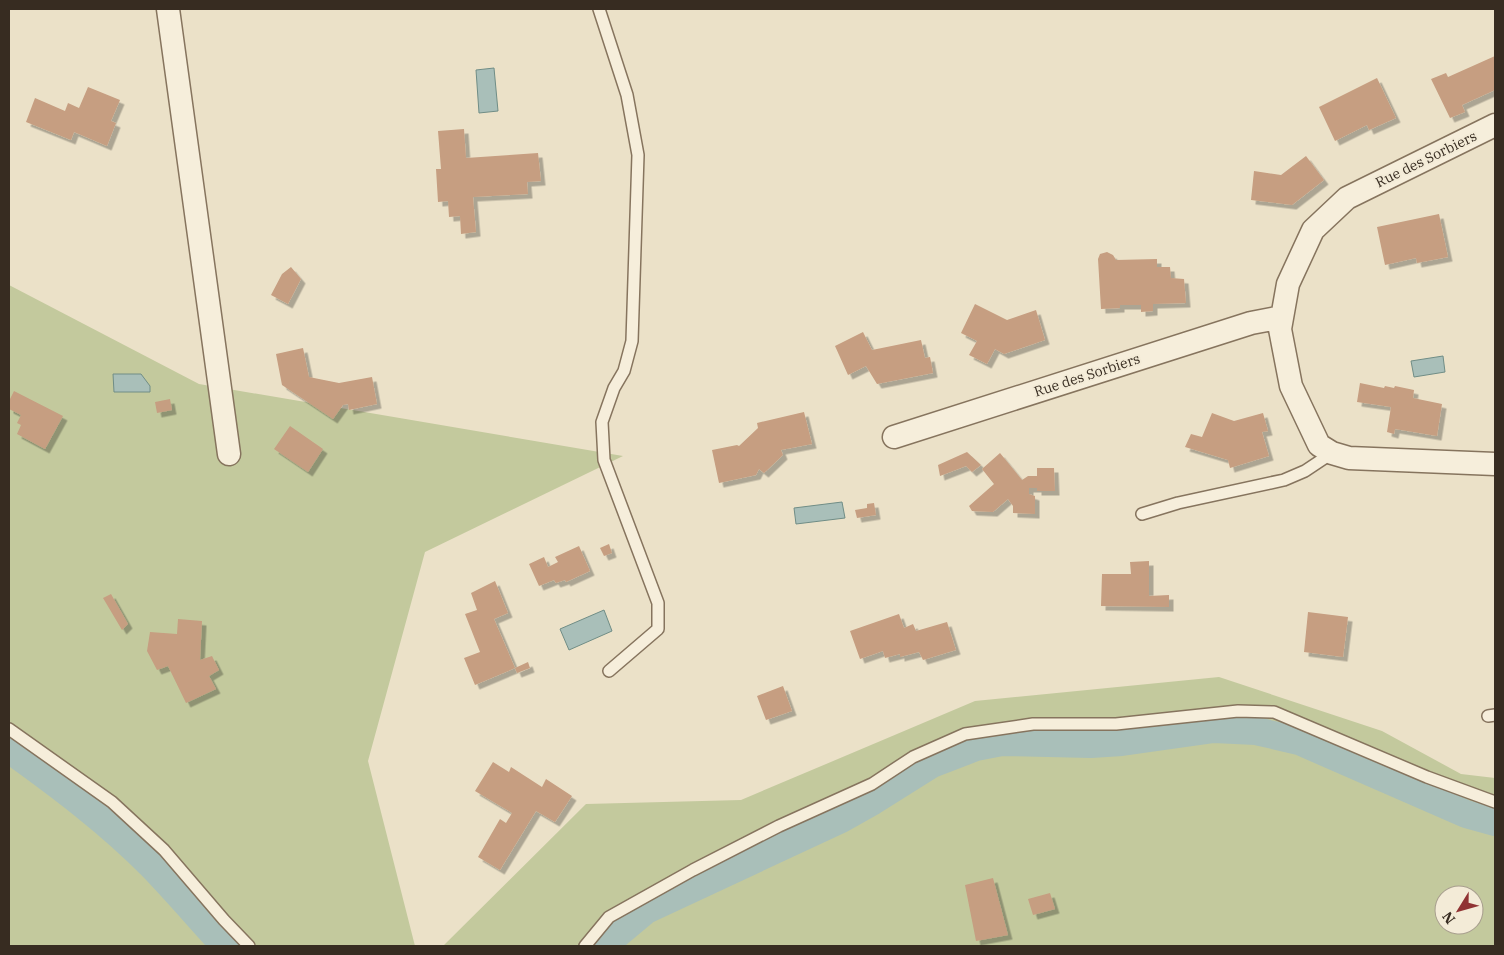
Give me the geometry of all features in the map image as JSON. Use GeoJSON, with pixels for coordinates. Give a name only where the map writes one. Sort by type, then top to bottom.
{"type":"FeatureCollection","features":[{"type":"Feature","properties":{"kind":"street"},"geometry":{"type":"LineString","coordinates":[[168,9],[229,454]]}},
{"type":"Feature","properties":{"kind":"street","name":"Rue des Sorbiers"},"geometry":{"type":"LineString","coordinates":[[1332,453],[1319,445],[1291,386],[1280,329],[1288,284],[1313,230],[1347,198],[1495,125]]}},
{"type":"Feature","properties":{"kind":"street","name":"Rue des Sorbiers"},"geometry":{"type":"LineString","coordinates":[[894,437],[1251,323],[1282,317]]}},
{"type":"Feature","properties":{"kind":"street"},"geometry":{"type":"LineString","coordinates":[[1332,453],[1349,458],[1495,464]]}},
{"type":"Feature","properties":{"kind":"lane"},"geometry":{"type":"LineString","coordinates":[[599,9],[627,95],[638,155],[632,341],[624,370],[614,388],[602,422],[604,460],[658,603],[658,629],[609,670]]}},
{"type":"Feature","properties":{"kind":"lane"},"geometry":{"type":"LineString","coordinates":[[1142,514],[1284,480],[1304,471],[1332,453]]}},
{"type":"Feature","properties":{"kind":"lane"},"geometry":{"type":"LineString","coordinates":[[586,946],[609,917],[685,874],[779,826],[872,784],[913,758],[965,734],[1033,724],[1116,724],[1238,711],[1274,712],[1427,777],[1495,802]]}},
{"type":"Feature","properties":{"kind":"lane"},"geometry":{"type":"LineString","coordinates":[[9,729],[112,802],[164,850],[249,946]]}},
{"type":"Feature","properties":{"kind":"green space"},"geometry":{"type":"Polygon","coordinates":[[[9,285],[199,384],[623,456],[425,552],[368,761],[415,946],[9,946],[9,285]]]}},
{"type":"Feature","properties":{"kind":"green space"},"geometry":{"type":"Polygon","coordinates":[[[1219,677],[1382,731],[1461,774],[1495,778],[1495,946],[443,946],[586,804],[741,800],[975,701],[1219,677]]]}},
{"type":"Feature","properties":{"kind":"water"},"geometry":{"type":"Polygon","coordinates":[[[494,68],[498,111],[479,113],[476,70],[494,68]]]}},
{"type":"Feature","properties":{"kind":"water"},"geometry":{"type":"Polygon","coordinates":[[[1443,356],[1445,372],[1414,377],[1411,361],[1443,356]]]}},
{"type":"Feature","properties":{"kind":"water"},"geometry":{"type":"Polygon","coordinates":[[[113,374],[141,374],[150,386],[150,392],[114,392],[113,374]]]}},
{"type":"Feature","properties":{"kind":"water"},"geometry":{"type":"Polygon","coordinates":[[[842,502],[845,518],[796,524],[794,508],[842,502]]]}},
{"type":"Feature","properties":{"kind":"water"},"geometry":{"type":"Polygon","coordinates":[[[604,610],[612,631],[569,650],[560,629],[604,610]]]}},
{"type":"Feature","properties":{"kind":"building"},"geometry":{"type":"Polygon","coordinates":[[[1495,56],[1495,90],[1462,105],[1465,112],[1450,118],[1431,79],[1446,73],[1448,77],[1495,56]]]}},
{"type":"Feature","properties":{"kind":"building"},"geometry":{"type":"Polygon","coordinates":[[[1377,78],[1396,118],[1369,130],[1367,125],[1335,141],[1319,107],[1377,78]]]}},
{"type":"Feature","properties":{"kind":"building"},"geometry":{"type":"Polygon","coordinates":[[[88,87],[120,100],[111,121],[116,123],[107,146],[74,132],[71,140],[26,122],[35,98],[65,111],[68,103],[79,108],[88,87]]]}},
{"type":"Feature","properties":{"kind":"building"},"geometry":{"type":"Polygon","coordinates":[[[464,129],[466,158],[538,153],[541,181],[527,182],[528,194],[473,197],[476,232],[461,234],[460,216],[449,217],[448,201],[438,202],[436,169],[441,169],[438,131],[464,129]]]}},
{"type":"Feature","properties":{"kind":"building"},"geometry":{"type":"Polygon","coordinates":[[[1306,156],[1324,180],[1292,205],[1251,200],[1254,171],[1281,175],[1306,156]]]}},
{"type":"Feature","properties":{"kind":"building"},"geometry":{"type":"Polygon","coordinates":[[[1439,214],[1448,257],[1417,263],[1416,258],[1385,265],[1377,227],[1439,214]]]}},
{"type":"Feature","properties":{"kind":"building"},"geometry":{"type":"Polygon","coordinates":[[[1107,252],[1113,255],[1116,260],[1157,259],[1157,267],[1170,267],[1171,278],[1184,279],[1186,303],[1153,304],[1153,311],[1141,312],[1141,305],[1120,305],[1120,308],[1101,309],[1098,259],[1100,254],[1107,252]]]}},
{"type":"Feature","properties":{"kind":"building"},"geometry":{"type":"Polygon","coordinates":[[[291,267],[301,279],[288,304],[271,295],[282,274],[291,267]]]}},
{"type":"Feature","properties":{"kind":"building"},"geometry":{"type":"Polygon","coordinates":[[[975,304],[1007,320],[1036,310],[1045,340],[1004,354],[995,349],[987,364],[969,355],[977,341],[961,333],[975,304]]]}},
{"type":"Feature","properties":{"kind":"building"},"geometry":{"type":"Polygon","coordinates":[[[863,332],[872,350],[921,340],[925,358],[930,357],[933,373],[877,384],[866,366],[848,375],[835,346],[863,332]]]}},
{"type":"Feature","properties":{"kind":"building"},"geometry":{"type":"Polygon","coordinates":[[[303,348],[309,377],[339,383],[372,377],[377,404],[349,410],[348,404],[343,405],[333,419],[282,385],[276,354],[303,348]]]}},
{"type":"Feature","properties":{"kind":"building"},"geometry":{"type":"Polygon","coordinates":[[[1360,383],[1384,388],[1385,386],[1394,388],[1395,386],[1414,390],[1413,398],[1442,404],[1437,436],[1395,429],[1394,434],[1387,432],[1391,407],[1357,402],[1360,383]]]}},
{"type":"Feature","properties":{"kind":"building"},"geometry":{"type":"Polygon","coordinates":[[[14,391],[63,416],[45,449],[17,434],[21,425],[17,423],[21,415],[9,409],[9,401],[14,391]]]}},
{"type":"Feature","properties":{"kind":"building"},"geometry":{"type":"Polygon","coordinates":[[[170,399],[172,410],[157,413],[155,402],[170,399]]]}},
{"type":"Feature","properties":{"kind":"building"},"geometry":{"type":"Polygon","coordinates":[[[804,412],[812,444],[781,450],[783,455],[764,473],[759,469],[756,475],[719,483],[712,450],[739,446],[758,428],[757,423],[804,412]]]}},
{"type":"Feature","properties":{"kind":"building"},"geometry":{"type":"Polygon","coordinates":[[[1212,413],[1234,421],[1263,413],[1268,431],[1262,432],[1269,456],[1230,468],[1228,460],[1185,447],[1191,434],[1202,437],[1212,413]]]}},
{"type":"Feature","properties":{"kind":"building"},"geometry":{"type":"Polygon","coordinates":[[[290,426],[323,449],[308,472],[274,449],[290,426]]]}},
{"type":"Feature","properties":{"kind":"building"},"geometry":{"type":"Polygon","coordinates":[[[967,452],[981,465],[972,472],[966,466],[940,476],[938,465],[967,452]]]}},
{"type":"Feature","properties":{"kind":"building"},"geometry":{"type":"Polygon","coordinates":[[[1000,453],[1022,480],[1028,476],[1037,476],[1037,468],[1054,468],[1055,491],[1037,491],[1037,488],[1029,488],[1029,494],[1035,496],[1035,514],[1013,513],[1013,506],[1008,499],[993,512],[972,511],[969,506],[994,484],[982,469],[1000,453]]]}},
{"type":"Feature","properties":{"kind":"building"},"geometry":{"type":"Polygon","coordinates":[[[874,503],[876,515],[857,518],[855,510],[867,508],[867,504],[874,503]]]}},
{"type":"Feature","properties":{"kind":"building"},"geometry":{"type":"Polygon","coordinates":[[[609,544],[612,553],[604,556],[600,548],[609,544]]]}},
{"type":"Feature","properties":{"kind":"building"},"geometry":{"type":"Polygon","coordinates":[[[579,546],[590,571],[566,582],[565,580],[556,583],[554,580],[539,586],[529,564],[544,557],[548,567],[558,562],[555,557],[579,546]]]}},
{"type":"Feature","properties":{"kind":"building"},"geometry":{"type":"Polygon","coordinates":[[[1149,561],[1149,596],[1169,595],[1169,607],[1101,606],[1102,574],[1131,574],[1130,562],[1149,561]]]}},
{"type":"Feature","properties":{"kind":"building"},"geometry":{"type":"Polygon","coordinates":[[[495,581],[508,613],[494,619],[515,668],[475,685],[464,658],[480,652],[465,614],[477,610],[471,593],[495,581]]]}},
{"type":"Feature","properties":{"kind":"building"},"geometry":{"type":"Polygon","coordinates":[[[111,594],[128,624],[122,630],[103,598],[111,594]]]}},
{"type":"Feature","properties":{"kind":"building"},"geometry":{"type":"Polygon","coordinates":[[[1308,612],[1348,617],[1343,657],[1304,652],[1308,612]]]}},
{"type":"Feature","properties":{"kind":"building"},"geometry":{"type":"Polygon","coordinates":[[[899,614],[904,628],[913,624],[916,631],[947,622],[956,650],[923,660],[919,652],[900,657],[900,654],[885,658],[883,651],[860,659],[850,631],[899,614]]]}},
{"type":"Feature","properties":{"kind":"building"},"geometry":{"type":"Polygon","coordinates":[[[178,619],[202,621],[200,660],[212,656],[219,670],[209,676],[216,689],[186,703],[168,666],[157,670],[147,651],[150,632],[177,634],[178,619]]]}},
{"type":"Feature","properties":{"kind":"building"},"geometry":{"type":"Polygon","coordinates":[[[528,662],[530,668],[517,673],[515,668],[528,662]]]}},
{"type":"Feature","properties":{"kind":"building"},"geometry":{"type":"Polygon","coordinates":[[[783,686],[792,711],[766,720],[757,696],[783,686]]]}},
{"type":"Feature","properties":{"kind":"building"},"geometry":{"type":"Polygon","coordinates":[[[493,762],[509,772],[511,767],[542,787],[546,779],[572,796],[555,822],[536,811],[500,870],[478,857],[500,819],[506,823],[512,813],[475,791],[493,762]]]}},
{"type":"Feature","properties":{"kind":"building"},"geometry":{"type":"Polygon","coordinates":[[[993,878],[1008,935],[976,941],[965,885],[993,878]]]}},
{"type":"Feature","properties":{"kind":"building"},"geometry":{"type":"Polygon","coordinates":[[[1050,893],[1055,909],[1033,915],[1028,899],[1050,893]]]}},
{"type":"Feature","properties":{"kind":"waterway"},"geometry":{"type":"LineString","coordinates":[[603,946],[646,910],[841,819],[932,764],[976,747],[1002,742],[1091,744],[1122,742],[1214,729],[1256,731],[1299,741],[1466,814],[1495,822]]}},
{"type":"Feature","properties":{"kind":"waterway"},"geometry":{"type":"LineString","coordinates":[[9,749],[102,820],[137,851],[225,946]]}}]}
